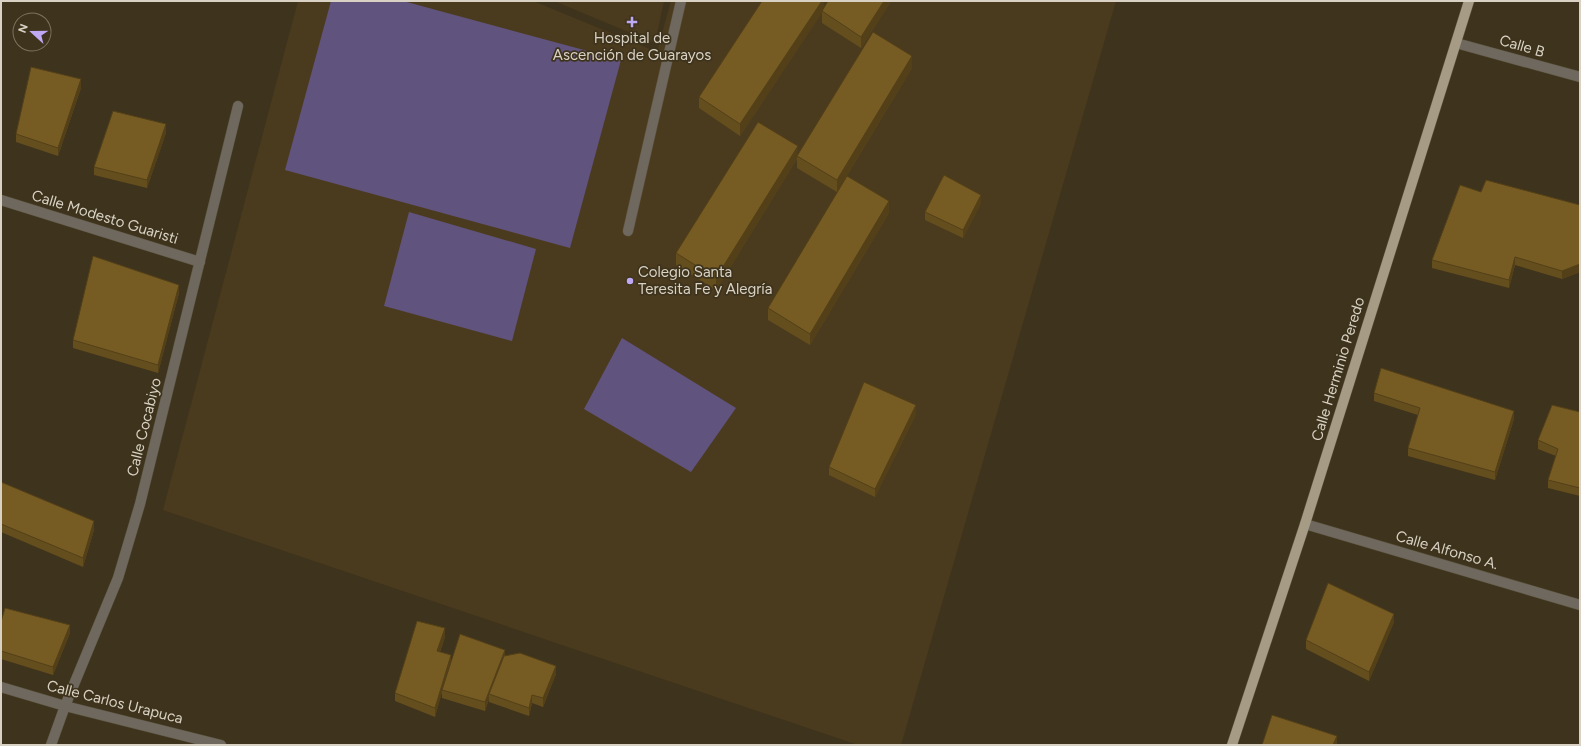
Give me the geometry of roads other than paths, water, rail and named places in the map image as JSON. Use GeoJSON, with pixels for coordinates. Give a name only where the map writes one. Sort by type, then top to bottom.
{"type":"FeatureCollection","features":[{"type":"Feature","properties":{"kind":"main road","name":"Calle Herminio Peredo"},"geometry":{"type":"LineString","coordinates":[[1232,745],[1305,524],[1469,1]]}},
{"type":"Feature","properties":{"kind":"street"},"geometry":{"type":"LineString","coordinates":[[628,231],[681,1]]}},
{"type":"Feature","properties":{"kind":"street","name":"Calle B"},"geometry":{"type":"LineString","coordinates":[[1456,43],[1580,77]]}},
{"type":"Feature","properties":{"kind":"street","name":"Calle Cocabiyo"},"geometry":{"type":"LineString","coordinates":[[51,745],[65,706],[118,578],[140,504],[238,106]]}},
{"type":"Feature","properties":{"kind":"street","name":"Calle Modesto Guaristi"},"geometry":{"type":"LineString","coordinates":[[1,200],[200,262]]}},
{"type":"Feature","properties":{"kind":"street","name":"Calle Alfonso A."},"geometry":{"type":"LineString","coordinates":[[1305,524],[1580,605]]}},
{"type":"Feature","properties":{"kind":"street","name":"Calle Carlos Urapuca"},"geometry":{"type":"LineString","coordinates":[[1,687],[65,706],[221,745]]}},
{"type":"Feature","properties":{"kind":"place","name":"Hospital de Ascención de Guarayos"},"geometry":{"type":"Point","coordinates":[632,22]}},
{"type":"Feature","properties":{"kind":"place","name":"Colegio Santa Teresita Fe y Alegría"},"geometry":{"type":"Point","coordinates":[630,281]}}]}
